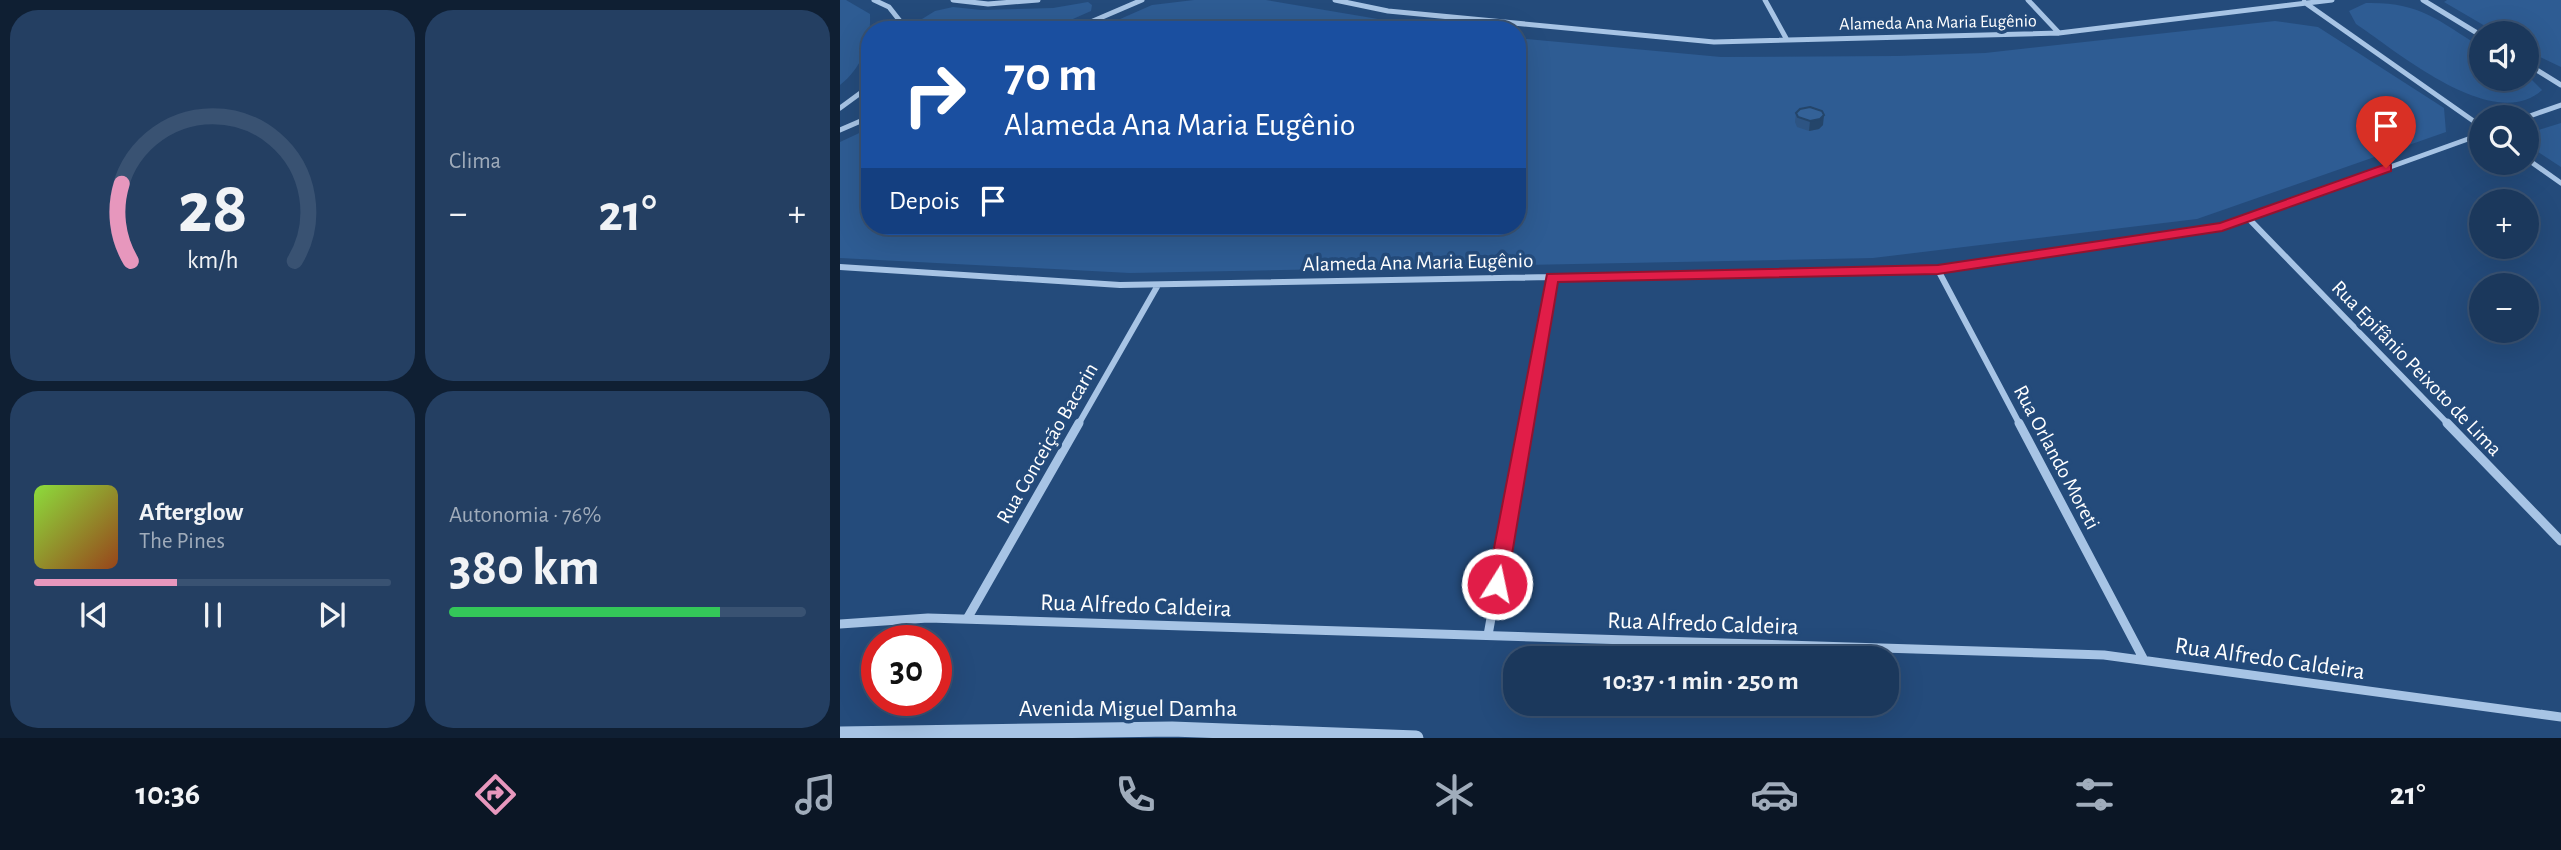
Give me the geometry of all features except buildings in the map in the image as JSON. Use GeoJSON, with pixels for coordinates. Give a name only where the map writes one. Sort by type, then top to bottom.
{"type":"FeatureCollection","features":[{"type":"Feature","properties":{"kind":"street"},"geometry":{"type":"LineString","coordinates":[[874,0],[889,7],[900,21]]}},
{"type":"Feature","properties":{"kind":"street"},"geometry":{"type":"LineString","coordinates":[[953,0],[988,4],[1038,0]]}},
{"type":"Feature","properties":{"kind":"street"},"geometry":{"type":"LineString","coordinates":[[1093,21],[1142,0]]}},
{"type":"Feature","properties":{"kind":"street","name":"Alameda Ana Maria Eugênio"},"geometry":{"type":"LineString","coordinates":[[1335,0],[1388,11],[1493,21]]}},
{"type":"Feature","properties":{"kind":"street"},"geometry":{"type":"LineString","coordinates":[[1765,0],[1787,40]]}},
{"type":"Feature","properties":{"kind":"street"},"geometry":{"type":"LineString","coordinates":[[2028,0],[2059,33]]}},
{"type":"Feature","properties":{"kind":"street","name":"Alameda Ana Maria Eugênio"},"geometry":{"type":"LineString","coordinates":[[1526,24],[1714,42],[2059,33],[2332,0]]}},
{"type":"Feature","properties":{"kind":"street"},"geometry":{"type":"LineString","coordinates":[[2423,0],[2469,28]]}},
{"type":"Feature","properties":{"kind":"street"},"geometry":{"type":"LineString","coordinates":[[2303,2],[2469,118]]}},
{"type":"Feature","properties":{"kind":"street"},"geometry":{"type":"LineString","coordinates":[[2539,71],[2561,85]]}},
{"type":"Feature","properties":{"kind":"street"},"geometry":{"type":"LineString","coordinates":[[840,108],[861,93]]}},
{"type":"Feature","properties":{"kind":"street"},"geometry":{"type":"LineString","coordinates":[[2539,113],[2561,105]]}},
{"type":"Feature","properties":{"kind":"street"},"geometry":{"type":"LineString","coordinates":[[840,130],[861,121]]}},
{"type":"Feature","properties":{"kind":"street","name":"Alameda Ana Maria Eugênio"},"geometry":{"type":"LineString","coordinates":[[840,267],[1120,285],[1938,270],[2222,227],[2469,139]]}},
{"type":"Feature","properties":{"kind":"street"},"geometry":{"type":"LineString","coordinates":[[2539,167],[2561,183]]}},
{"type":"Feature","properties":{"kind":"street","name":"Rua Epifânio Peixoto de Lima"},"geometry":{"type":"LineString","coordinates":[[2248,218],[2561,541]]}},
{"type":"Feature","properties":{"kind":"street","name":"Rua Orlando Moreti"},"geometry":{"type":"LineString","coordinates":[[1938,270],[2144,660]]}},
{"type":"Feature","properties":{"kind":"street"},"geometry":{"type":"LineString","coordinates":[[1488,635],[1552,277]]}},
{"type":"Feature","properties":{"kind":"street","name":"Rua Conceição Bacarin"},"geometry":{"type":"LineString","coordinates":[[967,619],[1158,285]]}},
{"type":"Feature","properties":{"kind":"street","name":"Rua Alfredo Caldeira"},"geometry":{"type":"LineString","coordinates":[[840,624],[928,618],[2104,654],[2561,717]]}},
{"type":"Feature","properties":{"kind":"street","name":"Avenida Miguel Damha"},"geometry":{"type":"LineString","coordinates":[[840,734],[1172,729],[1218,735],[1416,738]]}},
{"type":"Feature","properties":{"kind":"shaded area"},"geometry":{"type":"Polygon","coordinates":[[[840,0],[846,0],[870,14],[870,21],[861,21],[860,62],[840,85],[840,0]]]}},
{"type":"Feature","properties":{"kind":"shaded area"},"geometry":{"type":"Polygon","coordinates":[[[1194,0],[1266,0],[1390,21],[1116,21],[1152,5],[1194,0]]]}},
{"type":"Feature","properties":{"kind":"shaded area"},"geometry":{"type":"Polygon","coordinates":[[[2561,0],[2561,67],[2539,57],[2539,21],[2476,21],[2444,2],[2561,0]]]}},
{"type":"Feature","properties":{"kind":"shaded area"},"geometry":{"type":"Polygon","coordinates":[[[1088,2],[1092,5],[1091,11],[1068,21],[922,21],[935,11],[953,7],[981,10],[1053,8],[1088,2]]]}},
{"type":"Feature","properties":{"kind":"shaded area"},"geometry":{"type":"Polygon","coordinates":[[[2366,3],[2385,3],[2415,9],[2469,39],[2469,91],[2539,91],[2539,87],[2542,90],[2522,101],[2499,102],[2473,96],[2421,69],[2356,24],[2349,11],[2366,3]]]}},
{"type":"Feature","properties":{"kind":"shaded area"},"geometry":{"type":"Polygon","coordinates":[[[2275,21],[2318,27],[2444,108],[2446,132],[2197,219],[1873,258],[1130,273],[840,258],[840,142],[861,132],[861,235],[1526,235],[1526,39],[1721,57],[1985,53],[2275,21]]]}},
{"type":"Feature","properties":{"kind":"shaded area"},"geometry":{"type":"Polygon","coordinates":[[[2561,123],[2561,167],[2539,153],[2539,130],[2561,123]]]}},
{"type":"Feature","properties":{"kind":"route"},"geometry":{"type":"LineString","coordinates":[[1497,584],[1552,277],[1938,270],[2222,227],[2386,168]]}}]}
